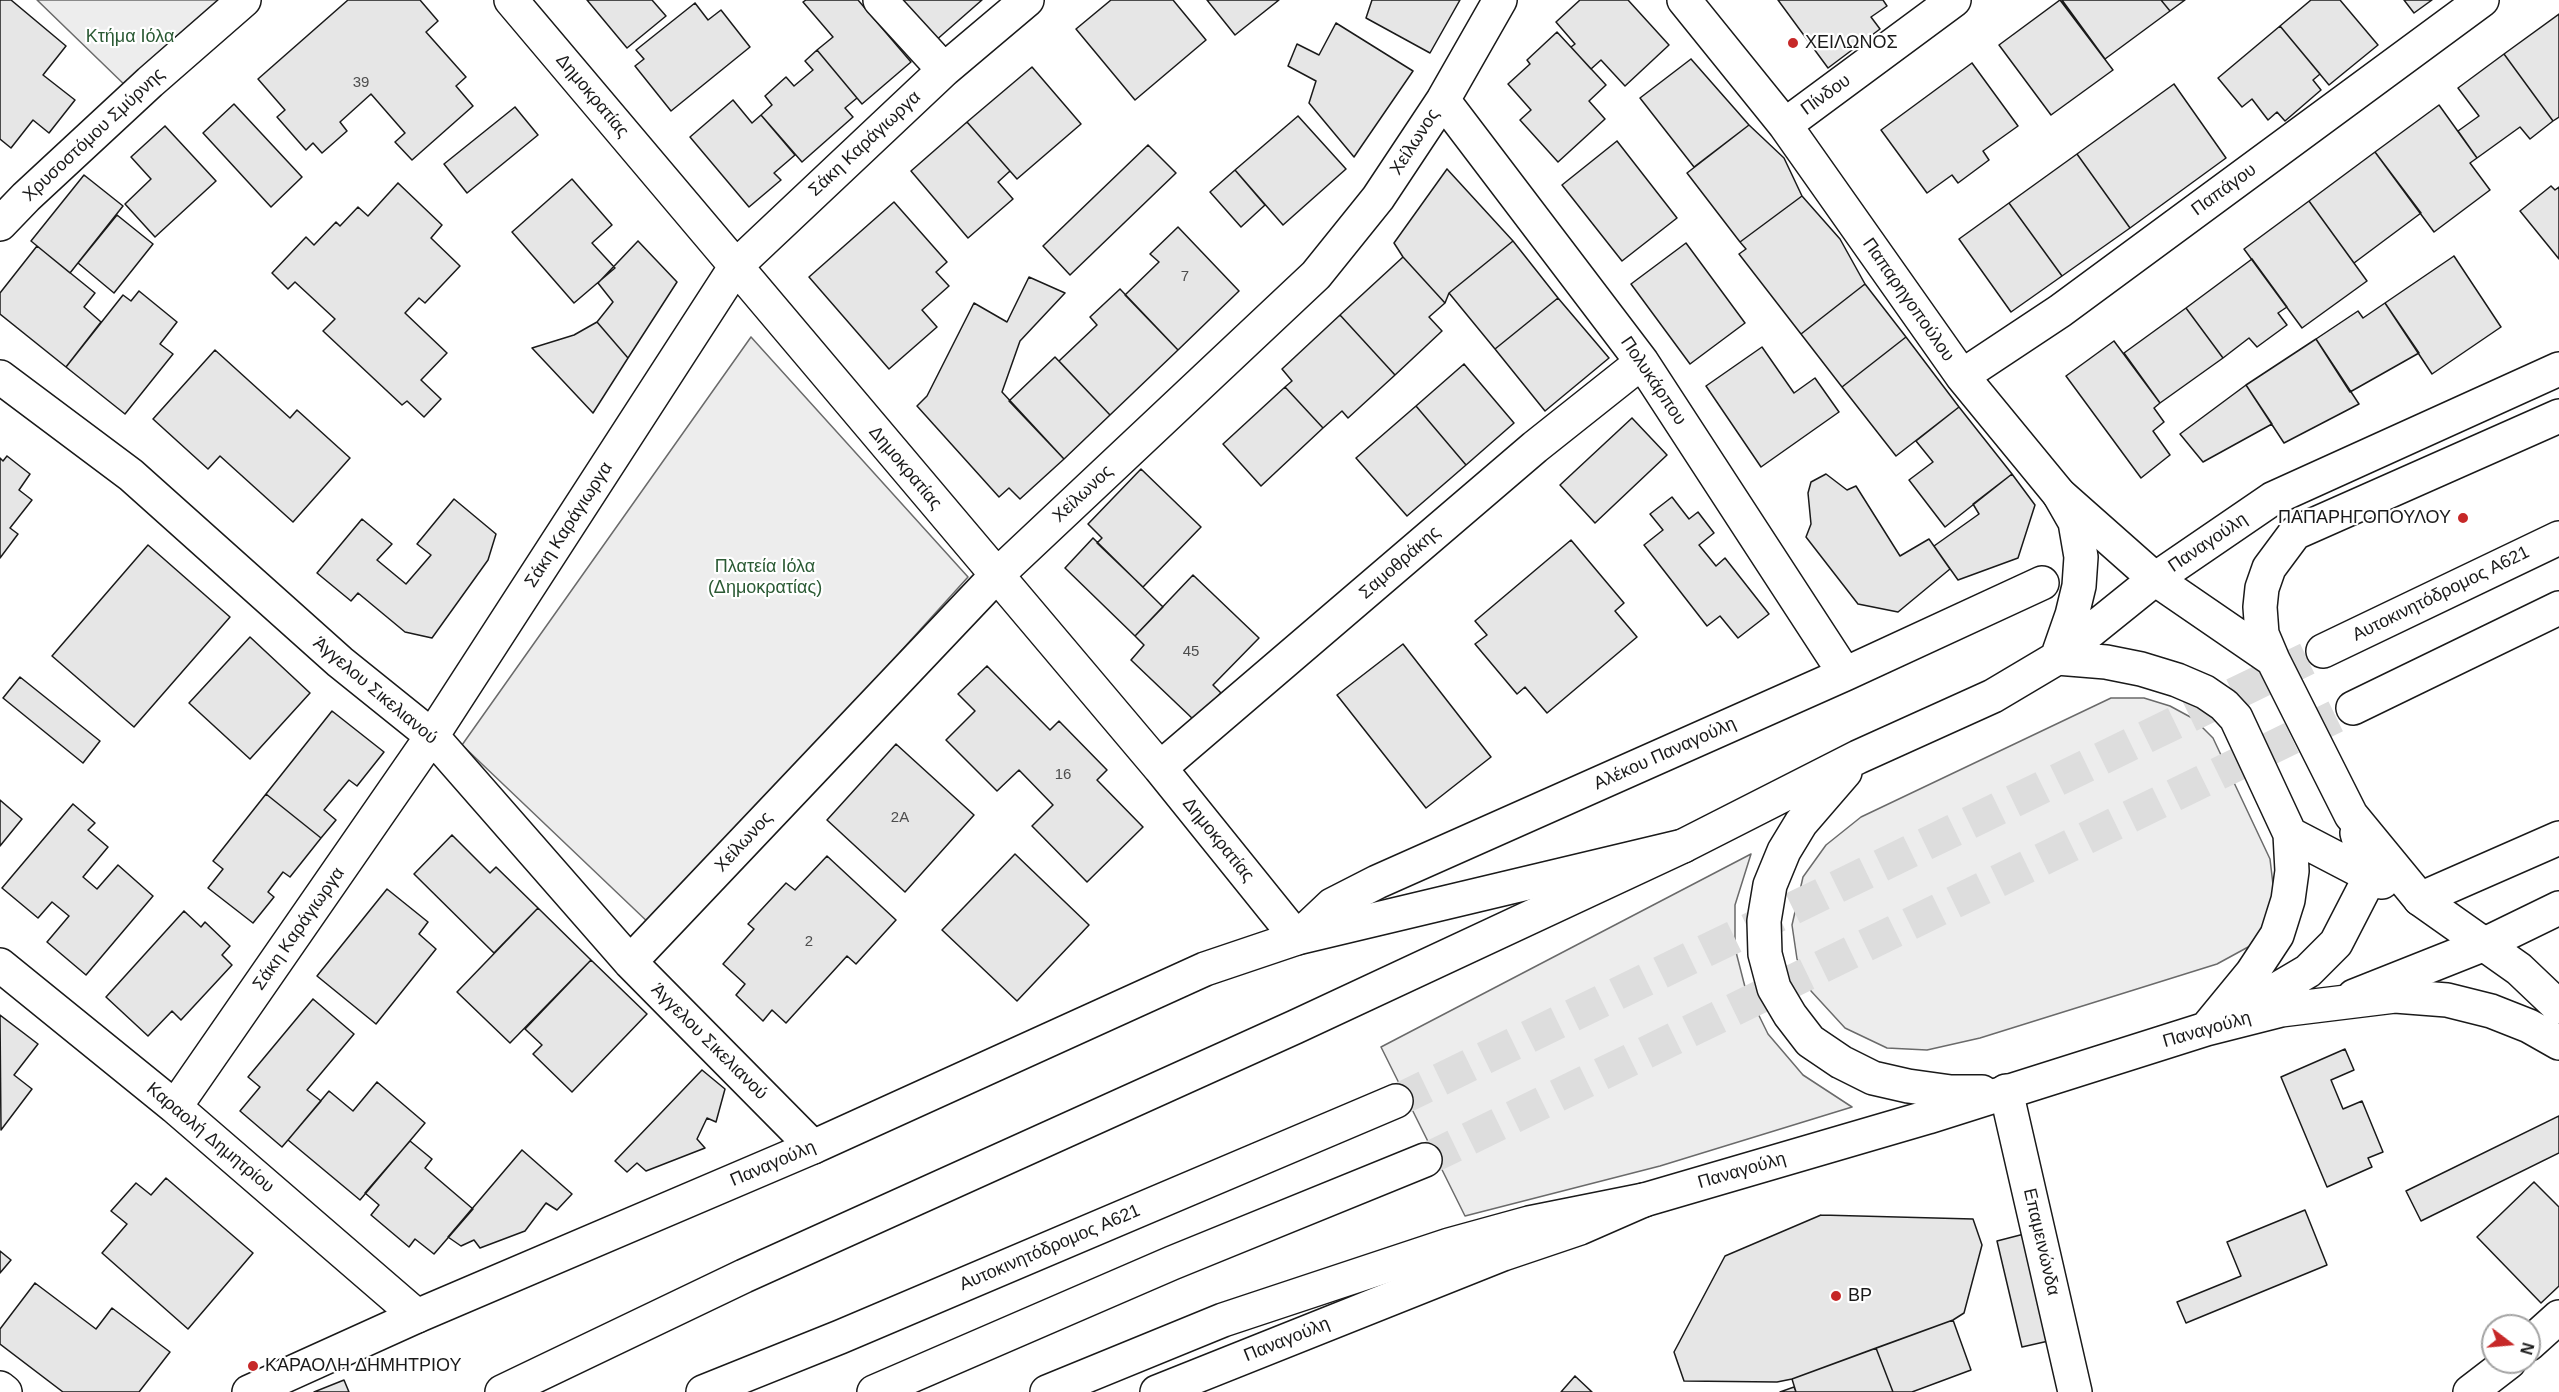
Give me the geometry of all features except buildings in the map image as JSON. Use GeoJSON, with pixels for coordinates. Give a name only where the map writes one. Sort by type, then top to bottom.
{"type":"FeatureCollection","features":[{"type":"Feature","properties":{"kind":"main road","name":"Χρυσοστόμου Σμύρνης"},"geometry":{"type":"LineString","coordinates":[[0,224],[142,90],[244,0]]}},
{"type":"Feature","properties":{"kind":"main road","name":"Δημοκρατίας"},"geometry":{"type":"LineString","coordinates":[[511,0],[1160,768],[1297,938]]}},
{"type":"Feature","properties":{"kind":"main road"},"geometry":{"type":"LineString","coordinates":[[880,0],[944,70]]}},
{"type":"Feature","properties":{"kind":"main road","name":"Σάκη Καράγιωργα"},"geometry":{"type":"LineString","coordinates":[[175,1107],[432,736],[736,266],[944,70],[1027,0]]}},
{"type":"Feature","properties":{"kind":"main road","name":"Χείλωνος"},"geometry":{"type":"LineString","coordinates":[[630,962],[996,576],[1316,274],[1378,198],[1443,100],[1500,0]]}},
{"type":"Feature","properties":{"kind":"main road","name":"Παπαρηγοπούλου"},"geometry":{"type":"LineString","coordinates":[[1684,0],[1785,125],[1962,376],[2059,494],[2156,579],[2273,660]]}},
{"type":"Feature","properties":{"kind":"main road","name":"Πίνδου"},"geometry":{"type":"LineString","coordinates":[[1785,125],[1954,0]]}},
{"type":"Feature","properties":{"kind":"main road","name":"Παπάγου"},"geometry":{"type":"LineString","coordinates":[[1962,376],[2060,311],[2482,0]]}},
{"type":"Feature","properties":{"kind":"main road","name":"Πολυκάρπου"},"geometry":{"type":"LineString","coordinates":[[1443,100],[1642,362],[1845,674]]}},
{"type":"Feature","properties":{"kind":"main road","name":"Σαμοθράκης"},"geometry":{"type":"LineString","coordinates":[[1160,768],[1535,447],[1642,362]]}},
{"type":"Feature","properties":{"kind":"main road","name":"Παναγούλη"},"geometry":{"type":"LineString","coordinates":[[249,1392],[417,1316],[813,1147],[1204,969],[1297,938],[1683,846],[1858,758],[1992,696],[2057,658],[2156,579],[2272,499],[2559,369]]}},
{"type":"Feature","properties":{"kind":"main road","name":"Άγγελου Σικελιανού"},"geometry":{"type":"LineString","coordinates":[[0,377],[131,475],[340,662],[432,736],[630,962],[813,1147]]}},
{"type":"Feature","properties":{"kind":"main road"},"geometry":{"type":"LineString","coordinates":[[2206,1029],[2287,986],[2315,964],[2336,943],[2370,877],[2351,815],[2262,634],[2260,607],[2262,588],[2269,568],[2295,533],[2559,416]]}},
{"type":"Feature","properties":{"kind":"main road"},"geometry":{"type":"LineString","coordinates":[[2059,494],[2075,522],[2081,558],[2079,586],[2057,658],[2106,662],[2141,669],[2177,680],[2205,692],[2224,705],[2236,718],[2290,834],[2292,871],[2288,900],[2277,935],[2252,973],[2206,1029]]}},
{"type":"Feature","properties":{"kind":"main road","name":"Αυτοκινητόδρομος Α621"},"geometry":{"type":"LineString","coordinates":[[2323,651],[2559,538]]}},
{"type":"Feature","properties":{"kind":"main road","name":"Αλέκου Παναγούλη"},"geometry":{"type":"LineString","coordinates":[[1297,938],[1332,905],[1377,882],[1845,674],[2042,583]]}},
{"type":"Feature","properties":{"kind":"main road"},"geometry":{"type":"LineString","coordinates":[[2353,708],[2559,608]]}},
{"type":"Feature","properties":{"kind":"main road"},"geometry":{"type":"LineString","coordinates":[[1858,758],[1801,823],[1784,851],[1770,885],[1764,932],[1765,954],[1774,988],[1790,1016],[1810,1041],[1841,1062],[1873,1078],[1951,1092],[2006,1091]]}},
{"type":"Feature","properties":{"kind":"main road"},"geometry":{"type":"LineString","coordinates":[[2351,815],[2420,899]]}},
{"type":"Feature","properties":{"kind":"main road"},"geometry":{"type":"LineString","coordinates":[[2290,834],[2370,877],[2420,899],[2518,969],[2559,1007]]}},
{"type":"Feature","properties":{"kind":"main road"},"geometry":{"type":"LineString","coordinates":[[2420,899],[2559,838]]}},
{"type":"Feature","properties":{"kind":"main road"},"geometry":{"type":"LineString","coordinates":[[502,1392],[744,1276],[1295,1027],[1683,846]]}},
{"type":"Feature","properties":{"kind":"main road","name":"Παναγούλη"},"geometry":{"type":"LineString","coordinates":[[2344,1000],[2485,944],[2559,908]]}},
{"type":"Feature","properties":{"kind":"main road","name":"Καραολή Δημητρίου"},"geometry":{"type":"LineString","coordinates":[[0,965],[175,1107],[417,1316]]}},
{"type":"Feature","properties":{"kind":"main road","name":"Παναγούλη"},"geometry":{"type":"LineString","coordinates":[[1157,1392],[1503,1254],[1580,1228],[1644,1200],[2206,1029],[2281,1010],[2344,1000],[2395,996],[2447,1000],[2491,1011],[2529,1026],[2559,1043]]}},
{"type":"Feature","properties":{"kind":"main road","name":"Επαμεινώνδα"},"geometry":{"type":"LineString","coordinates":[[2006,1091],[2075,1392]]}},
{"type":"Feature","properties":{"kind":"main road","name":"Αυτοκινητόδρομος Α621"},"geometry":{"type":"LineString","coordinates":[[703,1392],[840,1337],[1396,1101]]}},
{"type":"Feature","properties":{"kind":"main road"},"geometry":{"type":"LineString","coordinates":[[874,1392],[1172,1263],[1425,1160]]}},
{"type":"Feature","properties":{"kind":"main road"},"geometry":{"type":"LineString","coordinates":[[1047,1392],[1223,1320],[1437,1249],[1529,1223],[1644,1200]]}},
{"type":"Feature","properties":{"kind":"main road"},"geometry":{"type":"LineString","coordinates":[[2541,1333],[2559,1317]]}},
{"type":"Feature","properties":{"kind":"main road"},"geometry":{"type":"LineString","coordinates":[[2470,1392],[2493,1374]]}},
{"type":"Feature","properties":{"kind":"main road"},"geometry":{"type":"LineString","coordinates":[[0,1388],[5,1392]]}},
{"type":"Feature","properties":{"kind":"green space","name":"Κτήμα Ιόλα"},"geometry":{"type":"Polygon","coordinates":[[[37,0],[221,0],[131,91],[37,0]]]}},
{"type":"Feature","properties":{"kind":"green space","name":"Πλατεία Ιόλα (Δημοκρατίας)"},"geometry":{"type":"Polygon","coordinates":[[[751,337],[968,577],[652,926],[462,745],[751,337]]]}},
{"type":"Feature","properties":{"kind":"green space"},"geometry":{"type":"Polygon","coordinates":[[[2111,698],[2144,698],[2170,706],[2194,719],[2213,738],[2270,859],[2274,893],[2268,918],[2250,946],[2217,964],[1980,1038],[1927,1050],[1887,1048],[1845,1028],[1811,991],[1797,959],[1792,925],[1803,877],[1826,845],[1861,817],[2111,698]]]}},
{"type":"Feature","properties":{"kind":"green space"},"geometry":{"type":"Polygon","coordinates":[[[1751,854],[1735,905],[1735,948],[1745,987],[1768,1034],[1803,1075],[1852,1107],[1660,1166],[1465,1216],[1381,1047],[1751,854]]]}},
{"type":"Feature","properties":{"kind":"tunnel"},"geometry":{"type":"LineString","coordinates":[[1396,1101],[2323,651]]}},
{"type":"Feature","properties":{"kind":"tunnel"},"geometry":{"type":"LineString","coordinates":[[1425,1160],[2353,708]]}},
{"type":"Feature","properties":{"kind":"place","name":"ΧΕΙΛΩΝΟΣ"},"geometry":{"type":"Point","coordinates":[1793,43]}},
{"type":"Feature","properties":{"kind":"place","name":"ΠΑΠΑΡΗΓΟΠΟΥΛΟΥ"},"geometry":{"type":"Point","coordinates":[2463,518]}},
{"type":"Feature","properties":{"kind":"place","name":"BP"},"geometry":{"type":"Point","coordinates":[1836,1296]}},
{"type":"Feature","properties":{"kind":"place","name":"ΚΑΡΑΟΛΗ ΔΗΜΗΤΡΙΟΥ"},"geometry":{"type":"Point","coordinates":[253,1366]}}]}
